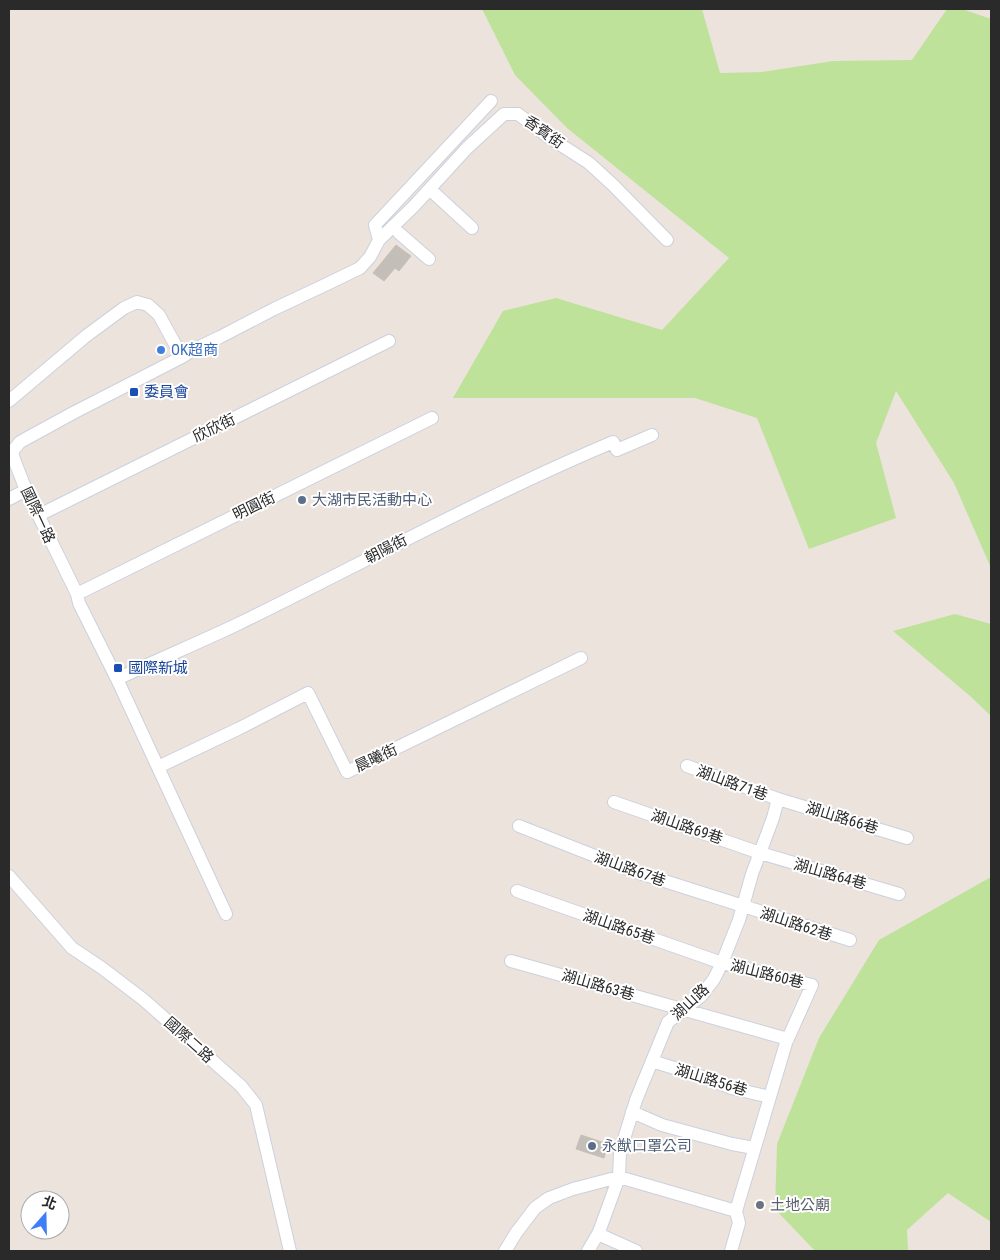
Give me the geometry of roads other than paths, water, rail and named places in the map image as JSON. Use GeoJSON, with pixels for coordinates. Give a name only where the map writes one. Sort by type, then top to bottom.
{"type":"FeatureCollection","features":[{"type":"Feature","properties":{"kind":"street","name":"香賓街"},"geometry":{"type":"LineString","coordinates":[[379,240],[375,226],[491,101]]}},
{"type":"Feature","properties":{"kind":"street","name":"香賓街"},"geometry":{"type":"LineString","coordinates":[[182,357],[274,309],[360,268],[370,257],[379,240],[419,201],[467,148],[504,114],[518,114],[547,136],[589,163],[667,240]]}},
{"type":"Feature","properties":{"kind":"street"},"geometry":{"type":"LineString","coordinates":[[436,194],[472,228]]}},
{"type":"Feature","properties":{"kind":"street"},"geometry":{"type":"LineString","coordinates":[[399,233],[429,259]]}},
{"type":"Feature","properties":{"kind":"street"},"geometry":{"type":"LineString","coordinates":[[9,401],[86,336],[124,308],[137,302],[148,305],[159,315],[182,357]]}},
{"type":"Feature","properties":{"kind":"street","name":"欣欣街"},"geometry":{"type":"LineString","coordinates":[[39,515],[388,340]]}},
{"type":"Feature","properties":{"kind":"street","name":"國際一路"},"geometry":{"type":"LineString","coordinates":[[182,357],[20,442],[12,452],[14,462],[26,490],[77,594],[226,914]]}},
{"type":"Feature","properties":{"kind":"street","name":"明圓街"},"geometry":{"type":"LineString","coordinates":[[77,594],[432,418]]}},
{"type":"Feature","properties":{"kind":"street","name":"朝陽街"},"geometry":{"type":"LineString","coordinates":[[117,679],[237,624],[463,510],[554,467],[613,442],[617,450],[652,435]]}},
{"type":"Feature","properties":{"kind":"street"},"geometry":{"type":"LineString","coordinates":[[9,499],[26,490]]}},
{"type":"Feature","properties":{"kind":"street","name":"晨曦街"},"geometry":{"type":"LineString","coordinates":[[158,767],[308,693],[347,772],[580,658]]}},
{"type":"Feature","properties":{"kind":"street","name":"湖山路71巷"},"geometry":{"type":"LineString","coordinates":[[687,766],[778,799]]}},
{"type":"Feature","properties":{"kind":"street","name":"湖山路66巷"},"geometry":{"type":"LineString","coordinates":[[778,799],[906,838]]}},
{"type":"Feature","properties":{"kind":"street","name":"湖山路"},"geometry":{"type":"LineString","coordinates":[[588,1251],[598,1234],[619,1177],[620,1152],[632,1112],[668,1022],[700,996],[714,979],[722,963],[778,799]]}},
{"type":"Feature","properties":{"kind":"street","name":"湖山路69巷"},"geometry":{"type":"LineString","coordinates":[[614,802],[760,853]]}},
{"type":"Feature","properties":{"kind":"street","name":"湖山路67巷"},"geometry":{"type":"LineString","coordinates":[[519,826],[633,871],[743,906]]}},
{"type":"Feature","properties":{"kind":"street","name":"湖山路64巷"},"geometry":{"type":"LineString","coordinates":[[760,853],[899,894]]}},
{"type":"Feature","properties":{"kind":"street","name":"國際二路"},"geometry":{"type":"LineString","coordinates":[[9,876],[72,948],[144,1000],[240,1086],[256,1104],[290,1251]]}},
{"type":"Feature","properties":{"kind":"street","name":"湖山路65巷"},"geometry":{"type":"LineString","coordinates":[[517,891],[722,963]]}},
{"type":"Feature","properties":{"kind":"street","name":"湖山路62巷"},"geometry":{"type":"LineString","coordinates":[[743,906],[850,940]]}},
{"type":"Feature","properties":{"kind":"street","name":"湖山路63巷"},"geometry":{"type":"LineString","coordinates":[[511,961],[788,1039]]}},
{"type":"Feature","properties":{"kind":"street","name":"湖山路60巷"},"geometry":{"type":"LineString","coordinates":[[722,963],[812,985],[788,1039]]}},
{"type":"Feature","properties":{"kind":"street"},"geometry":{"type":"LineString","coordinates":[[731,1251],[739,1224],[736,1211],[788,1039]]}},
{"type":"Feature","properties":{"kind":"street","name":"湖山路56巷"},"geometry":{"type":"LineString","coordinates":[[652,1061],[731,1088],[770,1097]]}},
{"type":"Feature","properties":{"kind":"street"},"geometry":{"type":"LineString","coordinates":[[632,1112],[662,1125],[754,1148]]}},
{"type":"Feature","properties":{"kind":"street"},"geometry":{"type":"LineString","coordinates":[[506,1251],[516,1233],[535,1208],[549,1198],[573,1189],[619,1177],[736,1211]]}},
{"type":"Feature","properties":{"kind":"street"},"geometry":{"type":"LineString","coordinates":[[598,1234],[636,1251]]}},
{"type":"Feature","properties":{"kind":"place","name":"OK超商"},"geometry":{"type":"Point","coordinates":[161,350]}},
{"type":"Feature","properties":{"kind":"place","name":"委員會"},"geometry":{"type":"Point","coordinates":[134,392]}},
{"type":"Feature","properties":{"kind":"place","name":"大湖市民活動中心"},"geometry":{"type":"Point","coordinates":[302,500]}},
{"type":"Feature","properties":{"kind":"place","name":"國際新城"},"geometry":{"type":"Point","coordinates":[118,668]}},
{"type":"Feature","properties":{"kind":"place","name":"永猷口罩公司"},"geometry":{"type":"Point","coordinates":[592,1146]}},
{"type":"Feature","properties":{"kind":"place","name":"土地公廟"},"geometry":{"type":"Point","coordinates":[760,1205]}}]}
